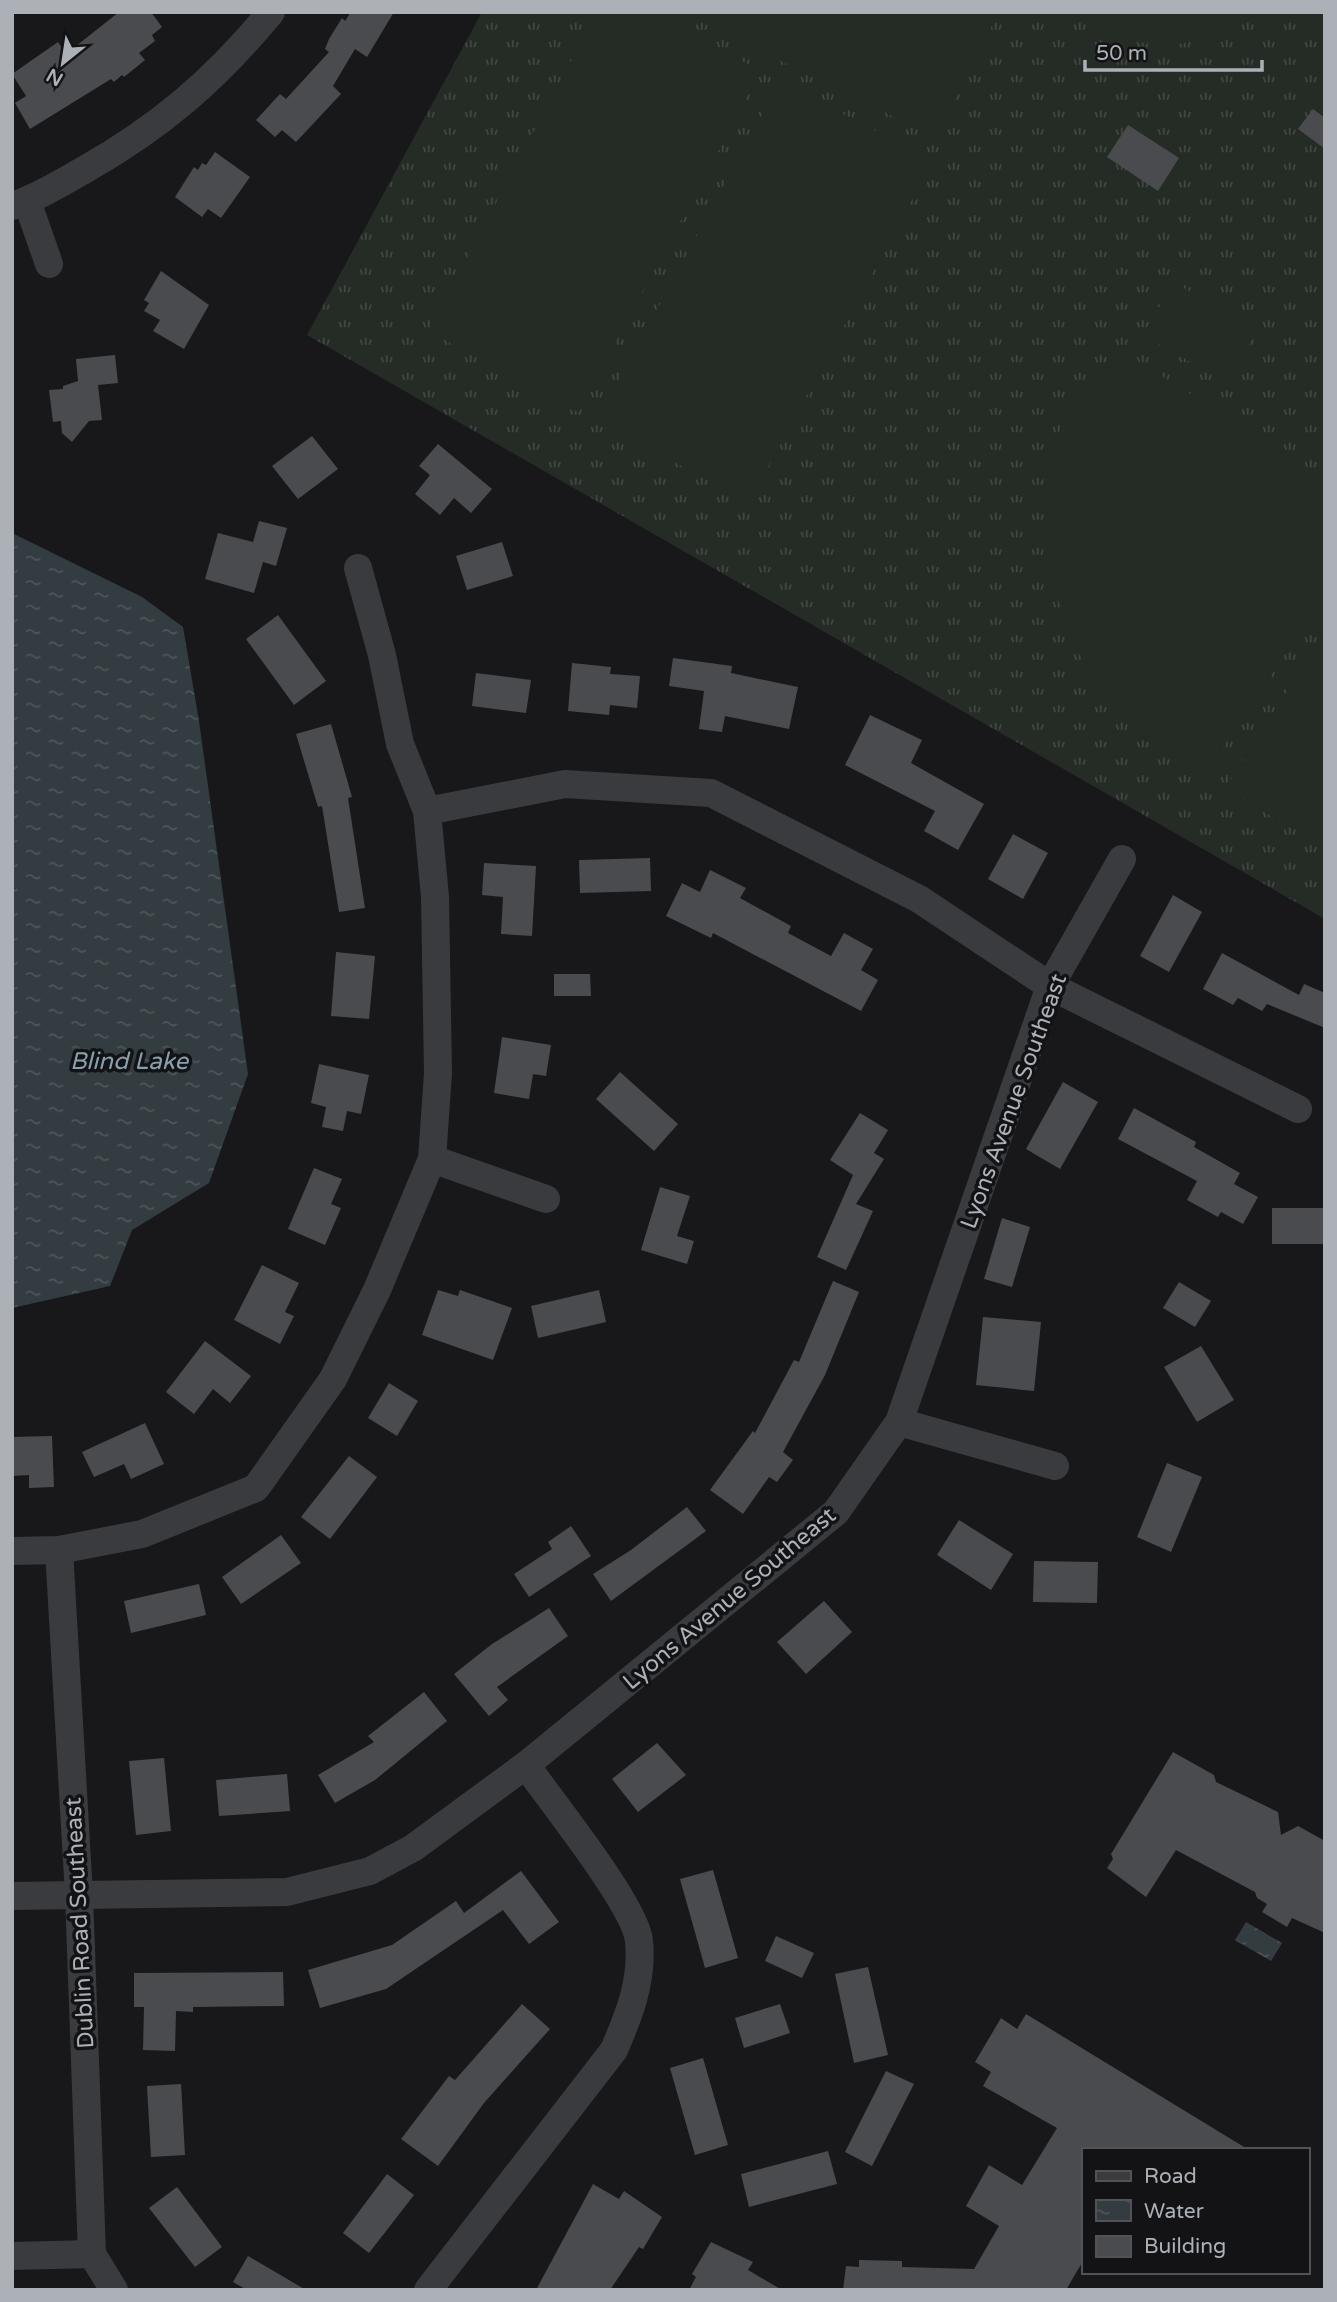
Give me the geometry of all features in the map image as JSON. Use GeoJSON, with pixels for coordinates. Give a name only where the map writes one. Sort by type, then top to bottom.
{"type":"FeatureCollection","features":[{"type":"Feature","properties":{"kind":"street"},"geometry":{"type":"LineString","coordinates":[[49,264],[20,204],[114,153],[164,120],[235,55],[271,12]]}},
{"type":"Feature","properties":{"kind":"street"},"geometry":{"type":"LineString","coordinates":[[12,1551],[59,1550],[142,1534],[256,1488],[333,1378],[377,1290],[432,1159],[438,1060],[435,897],[427,811],[400,744],[382,655],[358,568]]}},
{"type":"Feature","properties":{"kind":"street"},"geometry":{"type":"LineString","coordinates":[[427,811],[565,784],[711,793],[919,898],[1050,986],[1298,1109]]}},
{"type":"Feature","properties":{"kind":"street","name":"Lyons Avenue Southeast"},"geometry":{"type":"LineString","coordinates":[[12,1896],[287,1892],[370,1871],[414,1848],[526,1765],[836,1512],[899,1422],[1050,986],[1122,859]]}},
{"type":"Feature","properties":{"kind":"street"},"geometry":{"type":"LineString","coordinates":[[432,1159],[546,1199]]}},
{"type":"Feature","properties":{"kind":"street"},"geometry":{"type":"LineString","coordinates":[[899,1422],[1055,1466]]}},
{"type":"Feature","properties":{"kind":"street","name":"Dublin Road Southeast"},"geometry":{"type":"LineString","coordinates":[[59,1550],[79,1895],[92,2254],[114,2290]]}},
{"type":"Feature","properties":{"kind":"street"},"geometry":{"type":"LineString","coordinates":[[428,2290],[614,2050],[634,2004],[639,1970],[639,1938],[628,1914],[526,1765]]}},
{"type":"Feature","properties":{"kind":"street"},"geometry":{"type":"LineString","coordinates":[[12,2256],[92,2254]]}},
{"type":"Feature","properties":{"kind":"green space"},"geometry":{"type":"Polygon","coordinates":[[[482,12],[1325,12],[1325,919],[307,335],[482,12]]]}},
{"type":"Feature","properties":{"kind":"green space"},"geometry":{"type":"Polygon","coordinates":[[[597,12],[649,12],[761,71],[578,412],[428,331],[597,12]]]}},
{"type":"Feature","properties":{"kind":"green space"},"geometry":{"type":"Polygon","coordinates":[[[681,12],[999,12],[941,125],[923,131],[681,12]]]}},
{"type":"Feature","properties":{"kind":"green space"},"geometry":{"type":"Polygon","coordinates":[[[1065,12],[1231,12],[1213,30],[1193,41],[1172,45],[1128,39],[1065,12]]]}},
{"type":"Feature","properties":{"kind":"green space"},"geometry":{"type":"Polygon","coordinates":[[[780,81],[933,161],[749,502],[597,421],[780,81]]]}},
{"type":"Feature","properties":{"kind":"green space"},"geometry":{"type":"Polygon","coordinates":[[[1174,282],[1256,331],[1226,383],[1143,334],[1174,282]]]}},
{"type":"Feature","properties":{"kind":"green space"},"geometry":{"type":"Polygon","coordinates":[[[1120,350],[1325,478],[1325,594],[1204,776],[1147,741],[1105,697],[1066,624],[1054,582],[1046,540],[1045,497],[1051,457],[1070,411],[1120,350]]]}},
{"type":"Feature","properties":{"kind":"green space"},"geometry":{"type":"Polygon","coordinates":[[[1325,632],[1325,842],[1276,819],[1225,788],[1325,632]]]}},
{"type":"Feature","properties":{"kind":"water","name":"Blind Lake"},"geometry":{"type":"Polygon","coordinates":[[[12,533],[142,597],[183,627],[199,721],[248,1074],[209,1183],[132,1230],[110,1286],[12,1308],[12,533]]]}},
{"type":"Feature","properties":{"kind":"water"},"geometry":{"type":"Polygon","coordinates":[[[1246,1922],[1282,1943],[1271,1961],[1235,1940],[1246,1922]]]}},
{"type":"Feature","properties":{"kind":"building"},"geometry":{"type":"Polygon","coordinates":[[[119,12],[151,12],[162,27],[152,35],[155,41],[139,53],[145,60],[124,77],[122,75],[114,82],[111,79],[30,129],[15,103],[26,96],[12,74],[58,42],[66,54],[119,12]]]}},
{"type":"Feature","properties":{"kind":"building"},"geometry":{"type":"Polygon","coordinates":[[[351,12],[394,12],[367,57],[355,49],[333,86],[341,94],[296,142],[282,130],[275,137],[256,120],[280,94],[286,99],[329,52],[325,49],[329,39],[342,18],[345,21],[351,12]]]}},
{"type":"Feature","properties":{"kind":"building"},"geometry":{"type":"Polygon","coordinates":[[[1313,109],[1325,118],[1325,149],[1298,129],[1313,109]]]}},
{"type":"Feature","properties":{"kind":"building"},"geometry":{"type":"Polygon","coordinates":[[[1128,125],[1179,158],[1158,191],[1107,157],[1128,125]]]}},
{"type":"Feature","properties":{"kind":"building"},"geometry":{"type":"Polygon","coordinates":[[[215,152],[250,177],[221,218],[208,209],[202,217],[175,197],[194,167],[198,170],[202,163],[206,165],[215,152]]]}},
{"type":"Feature","properties":{"kind":"building"},"geometry":{"type":"Polygon","coordinates":[[[161,271],[209,305],[184,349],[153,331],[160,320],[144,311],[149,303],[144,300],[161,271]]]}},
{"type":"Feature","properties":{"kind":"building"},"geometry":{"type":"Polygon","coordinates":[[[115,355],[118,383],[98,385],[102,420],[89,421],[72,442],[62,433],[61,421],[53,422],[49,390],[63,389],[63,386],[78,381],[76,359],[115,355]]]}},
{"type":"Feature","properties":{"kind":"building"},"geometry":{"type":"Polygon","coordinates":[[[312,436],[338,469],[298,499],[272,466],[312,436]]]}},
{"type":"Feature","properties":{"kind":"building"},"geometry":{"type":"Polygon","coordinates":[[[438,444],[492,489],[471,513],[454,498],[440,515],[415,494],[430,475],[419,466],[438,444]]]}},
{"type":"Feature","properties":{"kind":"building"},"geometry":{"type":"Polygon","coordinates":[[[259,521],[287,528],[276,566],[263,562],[254,593],[205,579],[218,533],[253,542],[259,521]]]}},
{"type":"Feature","properties":{"kind":"building"},"geometry":{"type":"Polygon","coordinates":[[[502,542],[513,576],[467,590],[456,556],[502,542]]]}},
{"type":"Feature","properties":{"kind":"building"},"geometry":{"type":"Polygon","coordinates":[[[278,615],[326,681],[294,705],[246,639],[278,615]]]}},
{"type":"Feature","properties":{"kind":"building"},"geometry":{"type":"Polygon","coordinates":[[[673,658],[732,666],[731,673],[798,687],[789,729],[725,716],[722,732],[699,729],[704,691],[669,686],[673,658]]]}},
{"type":"Feature","properties":{"kind":"building"},"geometry":{"type":"Polygon","coordinates":[[[572,663],[611,667],[610,674],[640,676],[637,708],[610,705],[609,715],[568,711],[572,663]]]}},
{"type":"Feature","properties":{"kind":"building"},"geometry":{"type":"Polygon","coordinates":[[[476,673],[531,680],[526,713],[472,706],[476,673]]]}},
{"type":"Feature","properties":{"kind":"building"},"geometry":{"type":"Polygon","coordinates":[[[870,715],[922,740],[911,763],[984,804],[958,850],[924,831],[935,811],[845,765],[870,715]]]}},
{"type":"Feature","properties":{"kind":"building"},"geometry":{"type":"Polygon","coordinates":[[[331,724],[352,797],[348,798],[365,908],[339,912],[322,806],[318,807],[296,734],[331,724]]]}},
{"type":"Feature","properties":{"kind":"building"},"geometry":{"type":"Polygon","coordinates":[[[1013,834],[1048,853],[1023,899],[988,879],[1013,834]]]}},
{"type":"Feature","properties":{"kind":"building"},"geometry":{"type":"Polygon","coordinates":[[[650,858],[651,891],[580,893],[579,860],[650,858]]]}},
{"type":"Feature","properties":{"kind":"building"},"geometry":{"type":"Polygon","coordinates":[[[484,863],[536,866],[532,936],[501,934],[503,897],[482,895],[484,863]]]}},
{"type":"Feature","properties":{"kind":"building"},"geometry":{"type":"Polygon","coordinates":[[[710,870],[746,888],[740,898],[791,926],[788,933],[831,956],[844,933],[873,949],[861,970],[878,980],[861,1011],[713,933],[711,938],[666,916],[682,883],[700,892],[710,870]]]}},
{"type":"Feature","properties":{"kind":"building"},"geometry":{"type":"Polygon","coordinates":[[[1173,895],[1202,912],[1169,972],[1140,956],[1173,895]]]}},
{"type":"Feature","properties":{"kind":"building"},"geometry":{"type":"Polygon","coordinates":[[[336,952],[375,956],[369,1019],[331,1016],[336,952]]]}},
{"type":"Feature","properties":{"kind":"building"},"geometry":{"type":"Polygon","coordinates":[[[1222,953],[1299,995],[1304,984],[1325,993],[1325,1028],[1267,1004],[1262,1011],[1238,998],[1233,1005],[1203,989],[1222,953]]]}},
{"type":"Feature","properties":{"kind":"building"},"geometry":{"type":"Polygon","coordinates":[[[554,974],[590,974],[591,996],[554,996],[554,974]]]}},
{"type":"Feature","properties":{"kind":"building"},"geometry":{"type":"Polygon","coordinates":[[[502,1037],[551,1045],[546,1076],[533,1074],[529,1099],[494,1093],[502,1037]]]}},
{"type":"Feature","properties":{"kind":"building"},"geometry":{"type":"Polygon","coordinates":[[[319,1064],[369,1075],[361,1114],[347,1111],[343,1131],[322,1127],[326,1107],[311,1103],[319,1064]]]}},
{"type":"Feature","properties":{"kind":"building"},"geometry":{"type":"Polygon","coordinates":[[[620,1072],[678,1124],[654,1151],[596,1099],[620,1072]]]}},
{"type":"Feature","properties":{"kind":"building"},"geometry":{"type":"Polygon","coordinates":[[[1063,1082],[1098,1102],[1060,1169],[1026,1149],[1063,1082]]]}},
{"type":"Feature","properties":{"kind":"building"},"geometry":{"type":"Polygon","coordinates":[[[1134,1108],[1196,1142],[1194,1147],[1240,1173],[1234,1184],[1258,1197],[1243,1224],[1221,1212],[1218,1217],[1187,1200],[1197,1181],[1118,1139],[1134,1108]]]}},
{"type":"Feature","properties":{"kind":"building"},"geometry":{"type":"Polygon","coordinates":[[[860,1113],[888,1130],[874,1153],[884,1159],[856,1204],[873,1211],[846,1270],[817,1257],[853,1175],[830,1160],[860,1113]]]}},
{"type":"Feature","properties":{"kind":"building"},"geometry":{"type":"Polygon","coordinates":[[[314,1168],[342,1179],[331,1204],[341,1208],[325,1245],[288,1229],[314,1168]]]}},
{"type":"Feature","properties":{"kind":"building"},"geometry":{"type":"Polygon","coordinates":[[[660,1187],[690,1196],[677,1236],[694,1241],[687,1264],[641,1250],[660,1187]]]}},
{"type":"Feature","properties":{"kind":"building"},"geometry":{"type":"Polygon","coordinates":[[[1272,1208],[1325,1208],[1325,1244],[1272,1244],[1272,1208]]]}},
{"type":"Feature","properties":{"kind":"building"},"geometry":{"type":"Polygon","coordinates":[[[1002,1218],[1030,1227],[1012,1287],[984,1279],[1002,1218]]]}},
{"type":"Feature","properties":{"kind":"building"},"geometry":{"type":"Polygon","coordinates":[[[262,1265],[299,1283],[285,1312],[294,1316],[280,1344],[234,1320],[262,1265]]]}},
{"type":"Feature","properties":{"kind":"building"},"geometry":{"type":"Polygon","coordinates":[[[833,1281],[859,1292],[825,1375],[783,1452],[793,1460],[777,1482],[769,1477],[743,1514],[710,1490],[753,1431],[755,1433],[794,1360],[799,1362],[833,1281]]]}},
{"type":"Feature","properties":{"kind":"building"},"geometry":{"type":"Polygon","coordinates":[[[1179,1282],[1211,1301],[1195,1327],[1163,1308],[1179,1282]]]}},
{"type":"Feature","properties":{"kind":"building"},"geometry":{"type":"Polygon","coordinates":[[[438,1290],[458,1296],[460,1290],[512,1308],[493,1360],[422,1335],[438,1290]]]}},
{"type":"Feature","properties":{"kind":"building"},"geometry":{"type":"Polygon","coordinates":[[[599,1290],[606,1322],[538,1338],[531,1306],[599,1290]]]}},
{"type":"Feature","properties":{"kind":"building"},"geometry":{"type":"Polygon","coordinates":[[[983,1317],[1041,1322],[1034,1391],[976,1385],[983,1317]]]}},
{"type":"Feature","properties":{"kind":"building"},"geometry":{"type":"Polygon","coordinates":[[[205,1341],[251,1376],[230,1403],[213,1389],[194,1414],[166,1392],[205,1341]]]}},
{"type":"Feature","properties":{"kind":"building"},"geometry":{"type":"Polygon","coordinates":[[[1201,1346],[1234,1400],[1197,1422],[1164,1367],[1201,1346]]]}},
{"type":"Feature","properties":{"kind":"building"},"geometry":{"type":"Polygon","coordinates":[[[389,1383],[418,1401],[397,1436],[368,1418],[389,1383]]]}},
{"type":"Feature","properties":{"kind":"building"},"geometry":{"type":"Polygon","coordinates":[[[145,1423],[164,1464],[131,1479],[124,1464],[94,1477],[82,1452],[145,1423]]]}},
{"type":"Feature","properties":{"kind":"building"},"geometry":{"type":"Polygon","coordinates":[[[52,1436],[54,1487],[29,1488],[29,1475],[12,1476],[12,1437],[52,1436]]]}},
{"type":"Feature","properties":{"kind":"building"},"geometry":{"type":"Polygon","coordinates":[[[349,1456],[377,1477],[330,1539],[301,1517],[349,1456]]]}},
{"type":"Feature","properties":{"kind":"building"},"geometry":{"type":"Polygon","coordinates":[[[1167,1463],[1202,1477],[1171,1552],[1137,1537],[1167,1463]]]}},
{"type":"Feature","properties":{"kind":"building"},"geometry":{"type":"Polygon","coordinates":[[[687,1507],[706,1531],[611,1601],[593,1574],[631,1550],[687,1507]]]}},
{"type":"Feature","properties":{"kind":"building"},"geometry":{"type":"Polygon","coordinates":[[[959,1520],[1013,1554],[991,1590],[937,1555],[959,1520]]]}},
{"type":"Feature","properties":{"kind":"building"},"geometry":{"type":"Polygon","coordinates":[[[571,1526],[591,1556],[529,1597],[514,1574],[552,1549],[548,1542],[571,1526]]]}},
{"type":"Feature","properties":{"kind":"building"},"geometry":{"type":"Polygon","coordinates":[[[281,1535],[301,1563],[241,1604],[222,1577],[281,1535]]]}},
{"type":"Feature","properties":{"kind":"building"},"geometry":{"type":"Polygon","coordinates":[[[1034,1561],[1098,1562],[1097,1603],[1033,1602],[1034,1561]]]}},
{"type":"Feature","properties":{"kind":"building"},"geometry":{"type":"Polygon","coordinates":[[[199,1584],[206,1615],[131,1633],[124,1601],[199,1584]]]}},
{"type":"Feature","properties":{"kind":"building"},"geometry":{"type":"Polygon","coordinates":[[[824,1601],[852,1632],[806,1674],[777,1642],[824,1601]]]}},
{"type":"Feature","properties":{"kind":"building"},"geometry":{"type":"Polygon","coordinates":[[[549,1608],[568,1636],[497,1687],[508,1700],[489,1716],[454,1674],[492,1644],[549,1608]]]}},
{"type":"Feature","properties":{"kind":"building"},"geometry":{"type":"Polygon","coordinates":[[[424,1692],[447,1721],[375,1780],[335,1803],[318,1775],[374,1742],[368,1736],[424,1692]]]}},
{"type":"Feature","properties":{"kind":"building"},"geometry":{"type":"Polygon","coordinates":[[[657,1743],[686,1775],[638,1812],[612,1779],[657,1743]]]}},
{"type":"Feature","properties":{"kind":"building"},"geometry":{"type":"Polygon","coordinates":[[[1173,1752],[1214,1775],[1216,1782],[1278,1812],[1281,1835],[1298,1826],[1325,1841],[1325,1933],[1292,1918],[1287,1927],[1262,1912],[1267,1904],[1257,1898],[1255,1892],[1176,1850],[1146,1897],[1107,1868],[1113,1859],[1111,1854],[1173,1752]]]}},
{"type":"Feature","properties":{"kind":"building"},"geometry":{"type":"Polygon","coordinates":[[[164,1758],[171,1831],[136,1835],[129,1761],[164,1758]]]}},
{"type":"Feature","properties":{"kind":"building"},"geometry":{"type":"Polygon","coordinates":[[[287,1774],[290,1811],[219,1816],[216,1780],[287,1774]]]}},
{"type":"Feature","properties":{"kind":"building"},"geometry":{"type":"Polygon","coordinates":[[[713,1870],[738,1958],[705,1968],[680,1879],[713,1870]]]}},
{"type":"Feature","properties":{"kind":"building"},"geometry":{"type":"Polygon","coordinates":[[[521,1871],[559,1922],[529,1944],[503,1910],[386,1989],[320,2008],[308,1970],[392,1945],[456,1901],[464,1913],[521,1871]]]}},
{"type":"Feature","properties":{"kind":"building"},"geometry":{"type":"Polygon","coordinates":[[[776,1936],[814,1953],[802,1978],[765,1961],[776,1936]]]}},
{"type":"Feature","properties":{"kind":"building"},"geometry":{"type":"Polygon","coordinates":[[[868,1967],[888,2055],[854,2063],[835,1974],[868,1967]]]}},
{"type":"Feature","properties":{"kind":"building"},"geometry":{"type":"Polygon","coordinates":[[[283,1972],[284,2006],[193,2007],[193,2012],[176,2011],[175,2051],[143,2050],[144,2007],[134,2007],[134,1973],[283,1972]]]}},
{"type":"Feature","properties":{"kind":"building"},"geometry":{"type":"Polygon","coordinates":[[[522,2004],[550,2029],[484,2103],[438,2166],[401,2139],[449,2076],[455,2080],[522,2004]]]}},
{"type":"Feature","properties":{"kind":"building"},"geometry":{"type":"Polygon","coordinates":[[[780,2004],[790,2033],[744,2048],[735,2018],[780,2004]]]}},
{"type":"Feature","properties":{"kind":"building"},"geometry":{"type":"Polygon","coordinates":[[[1026,2014],[1246,2148],[1082,2148],[1082,2263],[1066,2290],[843,2290],[846,2266],[859,2267],[859,2260],[902,2261],[902,2267],[974,2269],[999,2226],[966,2206],[989,2165],[1022,2185],[1057,2128],[983,2086],[991,2072],[975,2062],[1001,2018],[1017,2029],[1026,2014]]]}},
{"type":"Feature","properties":{"kind":"building"},"geometry":{"type":"Polygon","coordinates":[[[703,2058],[728,2145],[695,2155],[670,2068],[703,2058]]]}},
{"type":"Feature","properties":{"kind":"building"},"geometry":{"type":"Polygon","coordinates":[[[886,2071],[914,2084],[872,2166],[845,2152],[886,2071]]]}},
{"type":"Feature","properties":{"kind":"building"},"geometry":{"type":"Polygon","coordinates":[[[181,2084],[185,2155],[151,2157],[147,2086],[181,2084]]]}},
{"type":"Feature","properties":{"kind":"building"},"geometry":{"type":"Polygon","coordinates":[[[828,2151],[837,2184],[749,2207],[741,2174],[828,2151]]]}},
{"type":"Feature","properties":{"kind":"building"},"geometry":{"type":"Polygon","coordinates":[[[387,2174],[414,2195],[369,2253],[343,2233],[387,2174]]]}},
{"type":"Feature","properties":{"kind":"building"},"geometry":{"type":"Polygon","coordinates":[[[593,2184],[619,2199],[624,2191],[662,2217],[643,2249],[639,2247],[610,2290],[536,2290],[593,2184]]]}},
{"type":"Feature","properties":{"kind":"building"},"geometry":{"type":"Polygon","coordinates":[[[177,2187],[222,2247],[195,2267],[149,2208],[177,2187]]]}},
{"type":"Feature","properties":{"kind":"building"},"geometry":{"type":"Polygon","coordinates":[[[711,2242],[753,2262],[748,2270],[782,2290],[689,2290],[696,2277],[692,2274],[711,2242]]]}},
{"type":"Feature","properties":{"kind":"building"},"geometry":{"type":"Polygon","coordinates":[[[248,2256],[306,2290],[247,2290],[233,2282],[248,2256]]]}}]}
